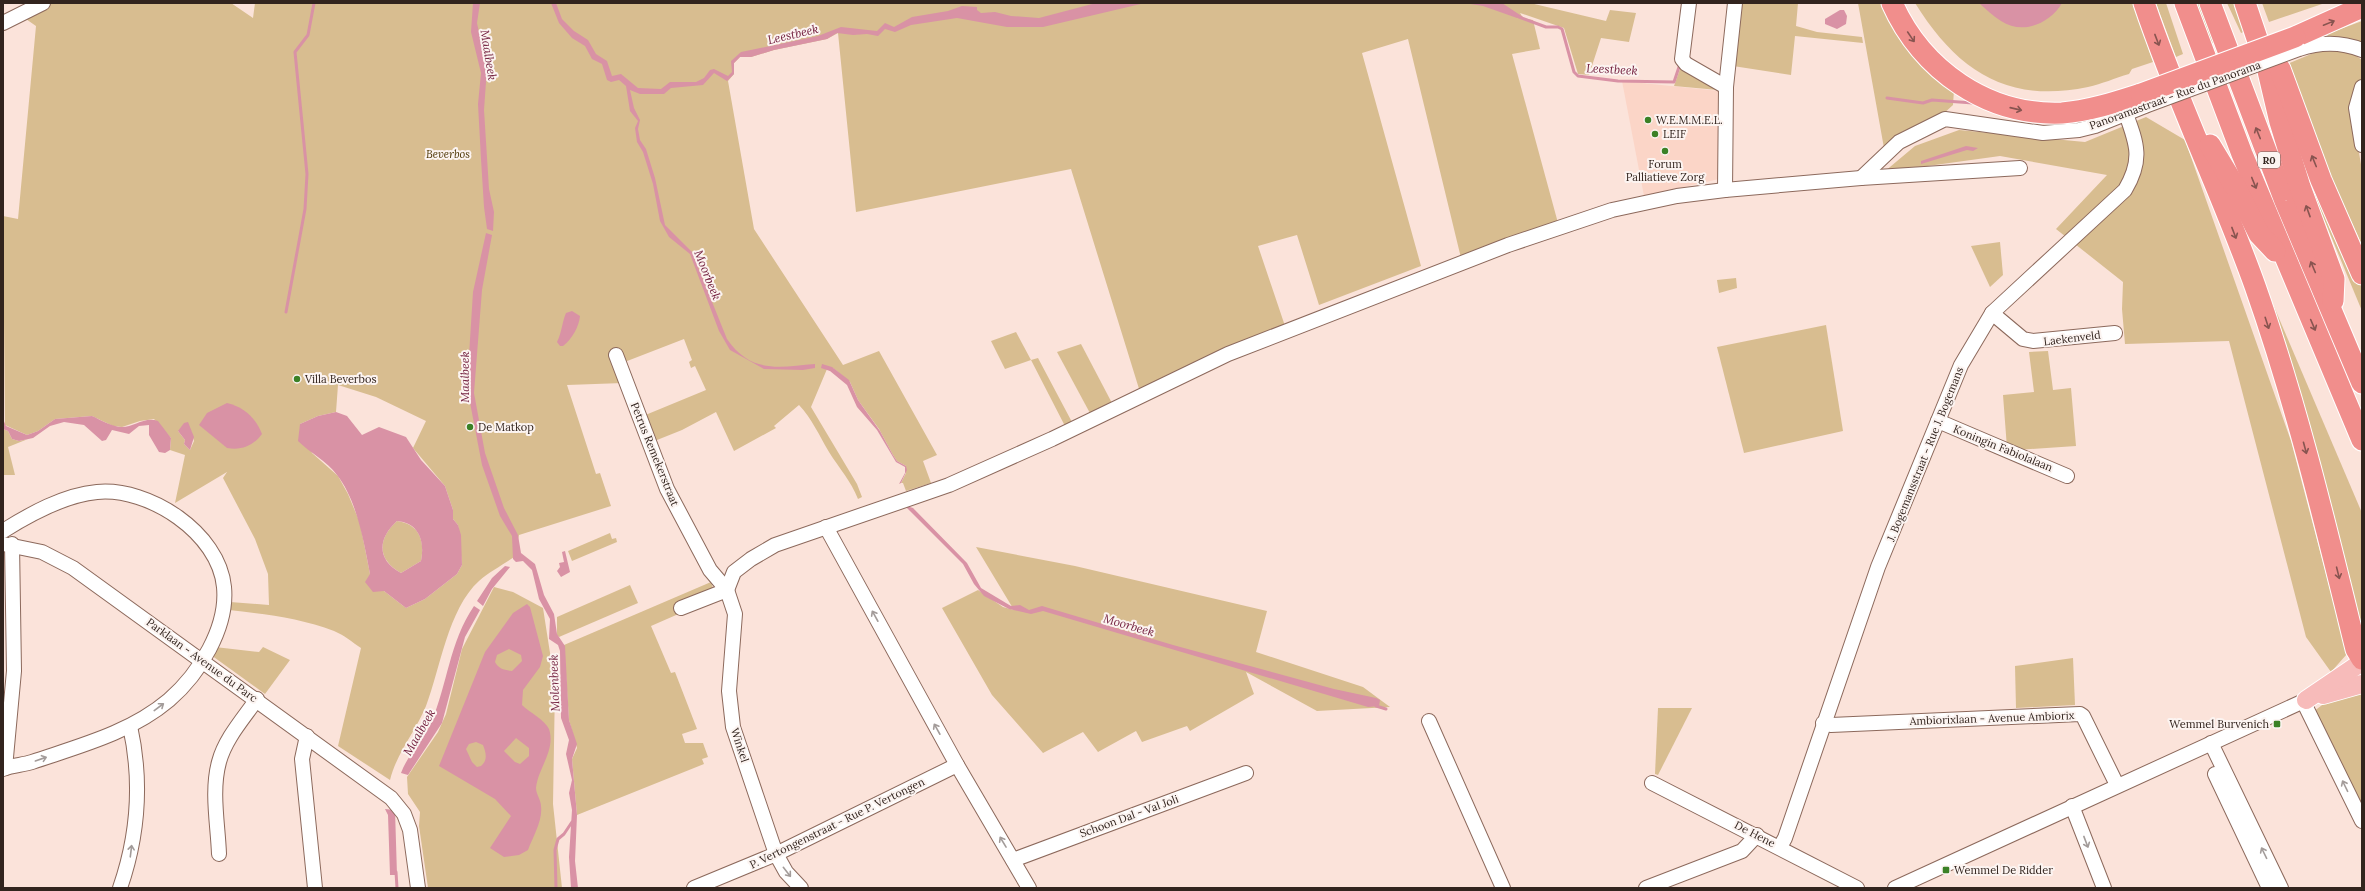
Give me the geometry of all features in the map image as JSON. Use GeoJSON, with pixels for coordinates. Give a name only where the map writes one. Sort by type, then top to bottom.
{"type":"FeatureCollection","features":[{"type":"Feature","properties":{"kind":"highway"},"geometry":{"type":"LineString","coordinates":[[1892,3],[1910,36],[1932,62],[1960,85],[1992,102],[2027,111],[2063,113],[2103,106],[2141,93],[2294,36],[2362,7]]}},
{"type":"Feature","properties":{"kind":"highway"},"geometry":{"type":"LineString","coordinates":[[1908,3],[1921,26],[1949,58],[1973,76],[2004,91],[2038,98],[2058,99],[2095,93],[2141,93]]}},
{"type":"Feature","properties":{"kind":"highway"},"geometry":{"type":"LineString","coordinates":[[2144,3],[2255,286],[2285,379],[2314,478],[2356,649],[2362,660]]}},
{"type":"Feature","properties":{"kind":"highway","name":"R0"},"geometry":{"type":"LineString","coordinates":[[2185,3],[2242,154],[2286,263],[2362,440]]}},
{"type":"Feature","properties":{"kind":"highway","name":"R0"},"geometry":{"type":"LineString","coordinates":[[2210,3],[2284,201],[2362,382]]}},
{"type":"Feature","properties":{"kind":"highway"},"geometry":{"type":"LineString","coordinates":[[2245,3],[2268,71],[2288,150],[2334,280],[2333,315]]}},
{"type":"Feature","properties":{"kind":"highway"},"geometry":{"type":"LineString","coordinates":[[2294,36],[2340,3]]}},
{"type":"Feature","properties":{"kind":"highway"},"geometry":{"type":"LineString","coordinates":[[2254,29],[2276,59],[2318,173],[2362,274]]}},
{"type":"Feature","properties":{"kind":"highway"},"geometry":{"type":"LineString","coordinates":[[2184,105],[2236,188],[2259,234],[2286,263]]}},
{"type":"Feature","properties":{"kind":"main road"},"geometry":{"type":"LineString","coordinates":[[2305,701],[2362,660]]}},
{"type":"Feature","properties":{"kind":"main road"},"geometry":{"type":"LineString","coordinates":[[2305,701],[2362,684]]}},
{"type":"Feature","properties":{"kind":"street"},"geometry":{"type":"LineString","coordinates":[[3,23],[43,3]]}},
{"type":"Feature","properties":{"kind":"street"},"geometry":{"type":"LineString","coordinates":[[1689,3],[1682,59],[1726,87]]}},
{"type":"Feature","properties":{"kind":"street"},"geometry":{"type":"LineString","coordinates":[[1725,190],[1726,87],[1735,3]]}},
{"type":"Feature","properties":{"kind":"street"},"geometry":{"type":"LineString","coordinates":[[2294,36],[2310,45],[2332,44],[2362,50]]}},
{"type":"Feature","properties":{"kind":"street"},"geometry":{"type":"LineString","coordinates":[[2362,87],[2356,108],[2362,145]]}},
{"type":"Feature","properties":{"kind":"street","name":"Panoramastraat - Rue du Panorama"},"geometry":{"type":"LineString","coordinates":[[1860,178],[1899,142],[1945,119],[2043,133],[2084,129],[2126,114],[2141,93]]}},
{"type":"Feature","properties":{"kind":"street","name":"J. Bogemansstraat - Rue J. Bogemans"},"geometry":{"type":"LineString","coordinates":[[1780,847],[1785,838],[1823,722],[1878,567],[1961,365],[1992,313],[2125,190],[2136,168],[2138,153],[2126,114]]}},
{"type":"Feature","properties":{"kind":"street"},"geometry":{"type":"LineString","coordinates":[[681,608],[727,590],[734,572],[775,545],[949,485],[1052,439],[1228,354],[1508,245],[1631,205],[1677,196],[1725,190],[1860,178],[2020,168]]}},
{"type":"Feature","properties":{"kind":"street","name":"Laekenveld"},"geometry":{"type":"LineString","coordinates":[[1992,313],[2019,336],[2033,341],[2114,333]]}},
{"type":"Feature","properties":{"kind":"street","name":"Petrus Remekerstraat"},"geometry":{"type":"LineString","coordinates":[[616,355],[667,489],[710,570],[727,590]]}},
{"type":"Feature","properties":{"kind":"street","name":"Koningin Fabiolalaan"},"geometry":{"type":"LineString","coordinates":[[1938,421],[2067,476]]}},
{"type":"Feature","properties":{"kind":"street"},"geometry":{"type":"LineString","coordinates":[[3,531],[53,505],[83,494],[99,492],[137,496],[173,513],[205,544],[217,563],[224,586],[224,605],[217,632],[184,685],[169,700],[130,726],[26,764],[4,768],[8,672],[7,544]]}},
{"type":"Feature","properties":{"kind":"street"},"geometry":{"type":"LineString","coordinates":[[826,527],[957,765],[1029,888]]}},
{"type":"Feature","properties":{"kind":"street","name":"Parklaan - Avenue du Parc"},"geometry":{"type":"LineString","coordinates":[[7,544],[42,552],[73,568],[257,699],[391,798],[404,814],[410,830],[418,888]]}},
{"type":"Feature","properties":{"kind":"street","name":"Winkel"},"geometry":{"type":"LineString","coordinates":[[727,590],[735,614],[729,692],[733,727],[776,854],[786,872],[801,888]]}},
{"type":"Feature","properties":{"kind":"street"},"geometry":{"type":"LineString","coordinates":[[219,854],[216,804],[218,764],[225,746],[257,699]]}},
{"type":"Feature","properties":{"kind":"street"},"geometry":{"type":"LineString","coordinates":[[1895,888],[2117,785],[2305,701],[2362,821]]}},
{"type":"Feature","properties":{"kind":"street","name":"Ambiorixlaan - Avenue Ambiorix"},"geometry":{"type":"LineString","coordinates":[[1823,722],[1831,725],[2080,714],[2083,716],[2117,785]]}},
{"type":"Feature","properties":{"kind":"street"},"geometry":{"type":"LineString","coordinates":[[1429,721],[1503,888]]}},
{"type":"Feature","properties":{"kind":"street"},"geometry":{"type":"LineString","coordinates":[[120,888],[131,857],[137,797],[137,760],[130,726]]}},
{"type":"Feature","properties":{"kind":"street"},"geometry":{"type":"LineString","coordinates":[[307,736],[302,759],[315,888]]}},
{"type":"Feature","properties":{"kind":"street"},"geometry":{"type":"LineString","coordinates":[[2207,744],[2269,888]]}},
{"type":"Feature","properties":{"kind":"street"},"geometry":{"type":"LineString","coordinates":[[2207,744],[2281,888]]}},
{"type":"Feature","properties":{"kind":"street","name":"P. Vertongenstraat - Rue P. Vertongen"},"geometry":{"type":"LineString","coordinates":[[694,888],[776,854],[957,765]]}},
{"type":"Feature","properties":{"kind":"street","name":"Schoon Dal - Val Joli"},"geometry":{"type":"LineString","coordinates":[[1013,860],[1246,773]]}},
{"type":"Feature","properties":{"kind":"street","name":"De Hene"},"geometry":{"type":"LineString","coordinates":[[1652,783],[1757,835],[1857,888]]}},
{"type":"Feature","properties":{"kind":"street"},"geometry":{"type":"LineString","coordinates":[[2072,806],[2104,888]]}},
{"type":"Feature","properties":{"kind":"street"},"geometry":{"type":"LineString","coordinates":[[1646,888],[1742,851],[1757,835]]}},
{"type":"Feature","properties":{"kind":"shaded area"},"geometry":{"type":"Polygon","coordinates":[[[473,3],[480,3],[477,23],[487,68],[484,110],[489,189],[494,212],[493,231],[487,229],[484,207],[478,104],[481,73],[471,32],[473,3]]]}},
{"type":"Feature","properties":{"kind":"shaded area"},"geometry":{"type":"Polygon","coordinates":[[[551,3],[556,3],[562,19],[574,31],[588,40],[596,54],[607,61],[612,76],[621,74],[638,88],[661,89],[670,82],[696,82],[704,78],[710,70],[714,69],[728,76],[732,72],[731,61],[741,52],[818,36],[841,27],[877,31],[885,23],[894,27],[912,17],[948,11],[962,6],[977,7],[977,10],[981,13],[995,12],[1011,16],[1039,18],[1096,3],[1145,3],[1043,27],[1007,27],[957,18],[911,25],[895,32],[885,29],[878,36],[837,33],[827,39],[774,50],[751,57],[740,57],[734,63],[734,74],[727,81],[714,73],[703,85],[671,88],[664,94],[640,94],[630,90],[634,108],[640,120],[638,129],[640,140],[646,149],[655,178],[665,225],[692,252],[727,339],[736,350],[746,358],[766,366],[778,367],[815,364],[815,368],[803,370],[764,369],[730,350],[719,331],[690,254],[669,237],[660,221],[653,184],[643,152],[637,142],[635,128],[638,121],[630,111],[626,86],[619,80],[611,82],[607,80],[602,64],[592,59],[585,46],[572,38],[559,23],[551,3]]]}},
{"type":"Feature","properties":{"kind":"shaded area"},"geometry":{"type":"Polygon","coordinates":[[[1464,3],[1502,3],[1523,17],[1517,18],[1483,6],[1464,3]]]}},
{"type":"Feature","properties":{"kind":"shaded area"},"geometry":{"type":"Polygon","coordinates":[[[1979,3],[2062,3],[2050,17],[2043,22],[2026,27],[2018,27],[2001,21],[1979,3]]]}},
{"type":"Feature","properties":{"kind":"shaded area"},"geometry":{"type":"Polygon","coordinates":[[[1840,10],[1844,10],[1847,16],[1846,24],[1837,29],[1825,24],[1825,19],[1840,10]]]}},
{"type":"Feature","properties":{"kind":"shaded area"},"geometry":{"type":"Polygon","coordinates":[[[1622,81],[1720,91],[1719,179],[1644,196],[1622,81]]]}},
{"type":"Feature","properties":{"kind":"shaded area"},"geometry":{"type":"Polygon","coordinates":[[[1966,146],[1978,148],[1973,151],[1967,150],[1921,164],[1921,161],[1966,146]]]}},
{"type":"Feature","properties":{"kind":"shaded area"},"geometry":{"type":"Polygon","coordinates":[[[486,233],[492,235],[482,290],[474,393],[485,453],[504,508],[518,535],[521,553],[535,564],[544,595],[554,614],[557,634],[565,646],[569,720],[577,744],[572,759],[577,815],[575,861],[578,888],[571,888],[569,857],[572,810],[569,793],[572,780],[566,754],[569,740],[561,718],[560,651],[558,645],[549,639],[550,619],[539,599],[532,570],[523,561],[516,562],[513,559],[512,536],[500,516],[482,465],[467,387],[473,292],[486,233]]]}},
{"type":"Feature","properties":{"kind":"shaded area"},"geometry":{"type":"Polygon","coordinates":[[[572,311],[580,316],[578,324],[569,340],[563,346],[560,346],[557,342],[566,313],[572,311]]]}},
{"type":"Feature","properties":{"kind":"shaded area"},"geometry":{"type":"Polygon","coordinates":[[[822,364],[832,367],[849,380],[858,400],[880,431],[893,455],[897,461],[906,466],[907,470],[901,483],[899,484],[905,473],[905,467],[896,462],[877,430],[857,407],[847,385],[830,371],[821,368],[822,364]]]}},
{"type":"Feature","properties":{"kind":"shaded area"},"geometry":{"type":"Polygon","coordinates":[[[227,403],[239,407],[249,414],[262,434],[251,444],[243,448],[227,448],[199,425],[207,413],[227,403]]]}},
{"type":"Feature","properties":{"kind":"shaded area"},"geometry":{"type":"Polygon","coordinates":[[[336,412],[347,416],[362,435],[379,427],[406,437],[421,460],[445,486],[453,510],[453,519],[458,525],[461,535],[462,565],[457,574],[425,599],[406,608],[384,591],[373,592],[365,582],[370,574],[359,522],[350,497],[344,485],[333,470],[298,441],[300,424],[318,416],[336,412]],[[397,521],[386,534],[382,548],[387,562],[401,573],[421,561],[422,554],[419,534],[411,525],[405,522],[397,521]]]}},
{"type":"Feature","properties":{"kind":"shaded area"},"geometry":{"type":"Polygon","coordinates":[[[92,416],[110,425],[118,427],[126,427],[149,420],[158,421],[171,438],[170,450],[165,453],[159,452],[149,435],[149,425],[139,426],[129,434],[112,430],[106,440],[102,441],[84,425],[64,422],[50,426],[33,438],[19,441],[12,439],[8,431],[3,429],[3,419],[6,426],[27,435],[38,431],[55,419],[92,416]]]}},
{"type":"Feature","properties":{"kind":"shaded area"},"geometry":{"type":"Polygon","coordinates":[[[188,422],[194,437],[190,450],[184,444],[185,440],[178,431],[184,423],[188,422]]]}},
{"type":"Feature","properties":{"kind":"shaded area"},"geometry":{"type":"Polygon","coordinates":[[[904,505],[913,508],[967,563],[981,588],[1011,606],[1020,605],[1029,610],[1042,606],[1173,645],[1334,689],[1376,698],[1380,700],[1379,706],[1368,707],[1043,611],[1031,614],[1009,609],[984,596],[974,584],[963,564],[904,505]]]}},
{"type":"Feature","properties":{"kind":"shaded area"},"geometry":{"type":"Polygon","coordinates":[[[565,551],[570,572],[561,577],[557,571],[560,567],[559,563],[564,562],[562,552],[565,551]]]}},
{"type":"Feature","properties":{"kind":"shaded area"},"geometry":{"type":"Polygon","coordinates":[[[505,566],[510,567],[492,589],[483,606],[477,601],[492,578],[505,566]]]}},
{"type":"Feature","properties":{"kind":"shaded area"},"geometry":{"type":"Polygon","coordinates":[[[527,604],[530,607],[543,656],[540,667],[523,690],[522,705],[544,722],[549,729],[551,737],[548,752],[537,781],[536,788],[541,804],[541,817],[537,828],[528,850],[519,855],[504,857],[490,848],[511,816],[495,799],[439,766],[485,652],[513,613],[527,604]],[[509,649],[497,655],[495,662],[502,669],[512,671],[522,661],[521,655],[509,649]],[[516,738],[504,751],[515,762],[520,764],[529,756],[529,748],[516,738]],[[476,742],[469,744],[466,749],[472,762],[477,767],[481,766],[485,761],[486,756],[483,745],[476,742]]]}},
{"type":"Feature","properties":{"kind":"shaded area"},"geometry":{"type":"Polygon","coordinates":[[[474,606],[480,610],[465,637],[442,723],[408,775],[401,773],[431,723],[437,708],[459,634],[474,606]]]}},
{"type":"Feature","properties":{"kind":"shaded area"},"geometry":{"type":"Polygon","coordinates":[[[385,809],[395,810],[397,875],[390,875],[388,815],[385,809]]]}},
{"type":"Feature","properties":{"kind":"green space","name":"Beverbos"},"geometry":{"type":"Polygon","coordinates":[[[52,3],[231,3],[253,18],[255,3],[1530,3],[1606,21],[1610,10],[1636,13],[1629,42],[1601,38],[1589,75],[1578,74],[1564,28],[1520,13],[1523,18],[1533,20],[1540,49],[1512,54],[1558,223],[1461,258],[1408,39],[1362,53],[1421,266],[1319,305],[1297,235],[1258,246],[1285,326],[1140,392],[1071,169],[856,212],[838,33],[827,39],[774,50],[751,57],[740,57],[734,63],[734,74],[728,81],[754,229],[843,365],[879,351],[937,455],[923,461],[931,483],[906,491],[903,483],[901,483],[906,473],[906,466],[897,461],[893,455],[879,429],[858,400],[850,382],[833,368],[830,371],[827,369],[811,407],[857,484],[862,497],[858,499],[852,486],[829,452],[812,422],[799,405],[774,426],[776,428],[734,451],[716,412],[682,430],[652,442],[643,416],[706,390],[695,366],[691,368],[689,362],[692,360],[684,339],[622,363],[623,383],[567,385],[596,474],[600,473],[611,506],[519,535],[514,557],[479,581],[468,593],[452,623],[422,716],[397,760],[390,780],[338,746],[361,648],[338,633],[309,623],[269,615],[229,610],[230,602],[269,605],[268,574],[255,539],[223,478],[227,472],[175,503],[185,455],[170,450],[171,438],[154,419],[140,421],[122,427],[113,426],[92,416],[55,419],[38,431],[27,435],[5,425],[3,216],[18,219],[36,26],[23,17],[52,3]],[[338,385],[336,412],[318,416],[300,424],[312,453],[338,476],[348,494],[360,523],[370,574],[384,591],[406,608],[425,599],[457,574],[462,565],[458,525],[453,519],[453,510],[445,486],[413,448],[426,421],[376,397],[338,385]],[[178,431],[185,440],[184,444],[190,450],[194,441],[191,431],[178,431]]]}},
{"type":"Feature","properties":{"kind":"green space"},"geometry":{"type":"Polygon","coordinates":[[[1740,3],[1798,3],[1796,26],[1817,32],[1862,37],[1863,43],[1795,36],[1791,75],[1733,66],[1740,3]]]}},
{"type":"Feature","properties":{"kind":"green space"},"geometry":{"type":"Polygon","coordinates":[[[1858,3],[1885,3],[1954,90],[1953,105],[1942,115],[1902,132],[1884,148],[1858,3]]]}},
{"type":"Feature","properties":{"kind":"green space"},"geometry":{"type":"Polygon","coordinates":[[[1915,3],[2133,3],[2153,62],[2132,69],[2129,74],[2088,87],[2059,91],[2032,90],[2008,86],[1986,76],[1967,64],[1948,47],[1931,27],[1915,3]]]}},
{"type":"Feature","properties":{"kind":"green space"},"geometry":{"type":"Polygon","coordinates":[[[2156,3],[2166,3],[2183,54],[2176,57],[2156,3]]]}},
{"type":"Feature","properties":{"kind":"green space"},"geometry":{"type":"Polygon","coordinates":[[[2196,3],[2199,3],[2214,42],[2210,44],[2196,3]]]}},
{"type":"Feature","properties":{"kind":"green space"},"geometry":{"type":"Polygon","coordinates":[[[2227,3],[2238,3],[2248,30],[2241,33],[2227,3]]]}},
{"type":"Feature","properties":{"kind":"green space"},"geometry":{"type":"Polygon","coordinates":[[[2262,3],[2325,3],[2269,22],[2262,3]]]}},
{"type":"Feature","properties":{"kind":"green space"},"geometry":{"type":"Polygon","coordinates":[[[2362,21],[2362,45],[2328,37],[2327,34],[2362,21]]]}},
{"type":"Feature","properties":{"kind":"green space"},"geometry":{"type":"Polygon","coordinates":[[[2336,51],[2352,53],[2362,60],[2362,78],[2351,107],[2362,170],[2362,245],[2317,147],[2285,65],[2316,52],[2336,51]]]}},
{"type":"Feature","properties":{"kind":"green space"},"geometry":{"type":"Polygon","coordinates":[[[1680,69],[1686,70],[1718,90],[1674,86],[1680,69]]]}},
{"type":"Feature","properties":{"kind":"green space"},"geometry":{"type":"Polygon","coordinates":[[[2292,115],[2362,285],[2362,311],[2306,176],[2292,115]]]}},
{"type":"Feature","properties":{"kind":"green space"},"geometry":{"type":"Polygon","coordinates":[[[2146,117],[2185,140],[2291,441],[2347,654],[2331,672],[2306,637],[2229,341],[2125,344],[2122,309],[2123,282],[2056,229],[2107,175],[2000,156],[1884,172],[1915,146],[1959,130],[2085,142],[2146,117]]]}},
{"type":"Feature","properties":{"kind":"green space"},"geometry":{"type":"Polygon","coordinates":[[[2000,242],[2003,275],[1990,287],[1971,246],[2000,242]]]}},
{"type":"Feature","properties":{"kind":"green space"},"geometry":{"type":"Polygon","coordinates":[[[2255,262],[2362,513],[2362,642],[2255,262]]]}},
{"type":"Feature","properties":{"kind":"green space"},"geometry":{"type":"Polygon","coordinates":[[[1736,278],[1737,288],[1719,293],[1717,280],[1736,278]]]}},
{"type":"Feature","properties":{"kind":"green space"},"geometry":{"type":"Polygon","coordinates":[[[1826,325],[1843,431],[1744,453],[1717,347],[1826,325]]]}},
{"type":"Feature","properties":{"kind":"green space"},"geometry":{"type":"Polygon","coordinates":[[[1016,332],[1031,360],[1005,369],[991,341],[1016,332]]]}},
{"type":"Feature","properties":{"kind":"green space"},"geometry":{"type":"Polygon","coordinates":[[[1081,344],[1113,405],[1091,415],[1057,352],[1081,344]]]}},
{"type":"Feature","properties":{"kind":"green space"},"geometry":{"type":"Polygon","coordinates":[[[2048,351],[2053,390],[2071,388],[2076,446],[2016,450],[2007,448],[2003,395],[2034,392],[2029,352],[2048,351]]]}},
{"type":"Feature","properties":{"kind":"green space"},"geometry":{"type":"Polygon","coordinates":[[[1038,358],[1073,424],[1066,428],[1031,360],[1038,358]]]}},
{"type":"Feature","properties":{"kind":"green space"},"geometry":{"type":"Polygon","coordinates":[[[3,429],[8,431],[12,439],[19,441],[28,439],[8,447],[15,475],[3,475],[3,429]]]}},
{"type":"Feature","properties":{"kind":"green space"},"geometry":{"type":"Polygon","coordinates":[[[397,521],[405,523],[415,529],[419,534],[422,546],[421,561],[401,573],[387,561],[382,548],[386,534],[397,521]]]}},
{"type":"Feature","properties":{"kind":"green space"},"geometry":{"type":"Polygon","coordinates":[[[610,533],[612,539],[616,538],[617,542],[572,561],[568,551],[610,533]]]}},
{"type":"Feature","properties":{"kind":"green space"},"geometry":{"type":"Polygon","coordinates":[[[976,547],[1075,566],[1267,611],[1256,652],[1363,687],[1390,707],[1317,711],[1246,672],[1254,694],[1190,731],[1187,726],[1142,742],[1136,731],[1098,752],[1083,732],[1043,753],[992,695],[942,608],[978,590],[1003,607],[1014,610],[976,547]]]}},
{"type":"Feature","properties":{"kind":"green space"},"geometry":{"type":"Polygon","coordinates":[[[711,582],[714,591],[683,612],[651,626],[671,673],[675,672],[697,729],[682,734],[685,743],[703,743],[708,757],[702,759],[704,764],[577,815],[572,759],[577,748],[569,720],[564,645],[711,582]]]}},
{"type":"Feature","properties":{"kind":"green space"},"geometry":{"type":"Polygon","coordinates":[[[630,585],[638,603],[559,637],[557,635],[557,617],[630,585]]]}},
{"type":"Feature","properties":{"kind":"green space"},"geometry":{"type":"Polygon","coordinates":[[[494,587],[513,592],[543,608],[555,685],[553,804],[562,888],[428,888],[419,826],[420,812],[408,794],[407,777],[438,732],[446,714],[462,649],[494,587]]]}},
{"type":"Feature","properties":{"kind":"green space"},"geometry":{"type":"Polygon","coordinates":[[[215,647],[259,652],[263,647],[290,660],[265,694],[211,655],[215,647]]]}},
{"type":"Feature","properties":{"kind":"green space"},"geometry":{"type":"Polygon","coordinates":[[[2073,658],[2075,705],[2016,708],[2015,666],[2073,658]]]}},
{"type":"Feature","properties":{"kind":"green space"},"geometry":{"type":"Polygon","coordinates":[[[2362,691],[2362,807],[2313,712],[2326,702],[2362,691]]]}},
{"type":"Feature","properties":{"kind":"green space"},"geometry":{"type":"Polygon","coordinates":[[[1658,708],[1692,708],[1658,775],[1655,774],[1658,708]]]}},
{"type":"Feature","properties":{"kind":"waterway"},"geometry":{"type":"LineString","coordinates":[[286,312],[305,209],[307,174],[295,52],[308,35],[314,3]]}},
{"type":"Feature","properties":{"kind":"waterway","name":"Leestbeek"},"geometry":{"type":"LineString","coordinates":[[1519,17],[1546,27],[1558,27],[1562,29],[1574,72],[1578,76],[1618,81],[1674,82],[1679,67]]}},
{"type":"Feature","properties":{"kind":"waterway","name":"Leestbeek"},"geometry":{"type":"LineString","coordinates":[[1887,98],[1923,103],[1932,100],[1973,103]]}},
{"type":"Feature","properties":{"kind":"waterway","name":"Moorbeek"},"geometry":{"type":"LineString","coordinates":[[1376,706],[1386,709]]}},
{"type":"Feature","properties":{"kind":"waterway","name":"Molenbeek"},"geometry":{"type":"LineString","coordinates":[[556,888],[555,850],[558,839],[564,834],[572,822]]}},
{"type":"Feature","properties":{"kind":"waterway","name":"Maalbeek"},"geometry":{"type":"LineString","coordinates":[[396,872],[397,888]]}},
{"type":"Feature","properties":{"kind":"place","name":"W.E.M.M.E.L."},"geometry":{"type":"Point","coordinates":[1648,120]}},
{"type":"Feature","properties":{"kind":"place","name":"LEIF"},"geometry":{"type":"Point","coordinates":[1655,134]}},
{"type":"Feature","properties":{"kind":"place","name":"Forum Palliatieve Zorg"},"geometry":{"type":"Point","coordinates":[1665,151]}},
{"type":"Feature","properties":{"kind":"place","name":"Villa Beverbos"},"geometry":{"type":"Point","coordinates":[297,379]}},
{"type":"Feature","properties":{"kind":"place","name":"De Matkop"},"geometry":{"type":"Point","coordinates":[470,427]}},
{"type":"Feature","properties":{"kind":"place","name":"Wemmel Burvenich"},"geometry":{"type":"Point","coordinates":[2277,724]}},
{"type":"Feature","properties":{"kind":"place","name":"Wemmel De Ridder"},"geometry":{"type":"Point","coordinates":[1946,870]}}]}
